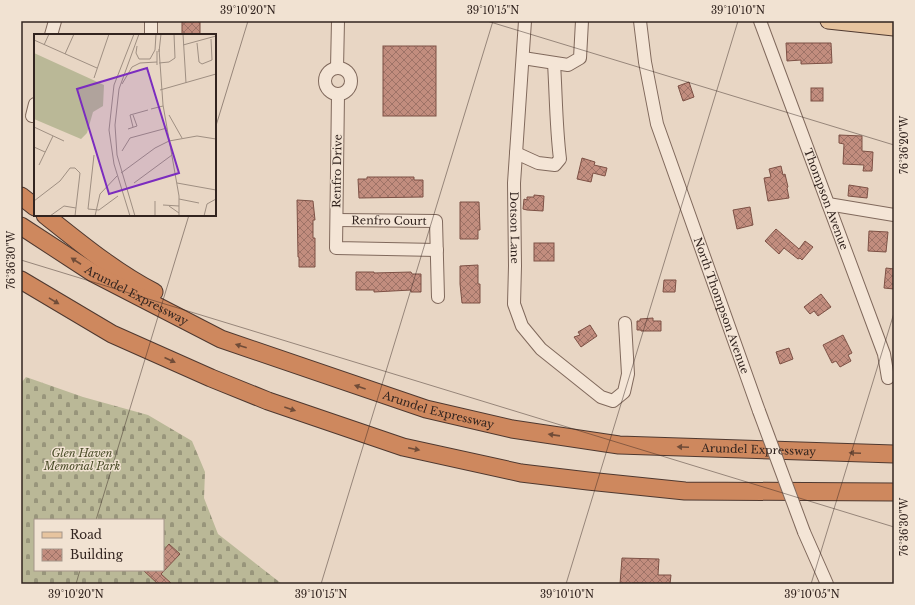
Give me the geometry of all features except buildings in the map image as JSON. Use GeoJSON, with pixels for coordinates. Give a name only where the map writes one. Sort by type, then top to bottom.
{"type":"FeatureCollection","features":[{"type":"Feature","properties":{"kind":"highway"},"geometry":{"type":"LineString","coordinates":[[21,196],[34,206]]}},
{"type":"Feature","properties":{"kind":"highway"},"geometry":{"type":"LineString","coordinates":[[46,216],[87,248],[141,286],[172,301],[221,339]]}},
{"type":"Feature","properties":{"kind":"highway","name":"Arundel Expressway"},"geometry":{"type":"LineString","coordinates":[[21,226],[93,273],[221,339],[426,409],[512,429],[619,445],[894,454]]}},
{"type":"Feature","properties":{"kind":"highway"},"geometry":{"type":"LineString","coordinates":[[21,280],[112,334],[211,378],[268,401],[403,447],[521,473],[588,482],[685,491],[894,492]]}},
{"type":"Feature","properties":{"kind":"main road"},"geometry":{"type":"LineString","coordinates":[[828,21],[894,28]]}},
{"type":"Feature","properties":{"kind":"street"},"geometry":{"type":"LineString","coordinates":[[52,34],[55,21]]}},
{"type":"Feature","properties":{"kind":"street"},"geometry":{"type":"LineString","coordinates":[[151,21],[151,34]]}},
{"type":"Feature","properties":{"kind":"street"},"geometry":{"type":"LineString","coordinates":[[337,68],[338,21]]}},
{"type":"Feature","properties":{"kind":"street","name":"Dotson Lane"},"geometry":{"type":"LineString","coordinates":[[525,21],[514,183],[514,304],[522,326],[541,349],[601,397],[613,401],[624,392],[628,374],[625,323]]}},
{"type":"Feature","properties":{"kind":"street"},"geometry":{"type":"LineString","coordinates":[[523,58],[568,65],[580,58],[582,21]]}},
{"type":"Feature","properties":{"kind":"street","name":"North Thompson Avenue"},"geometry":{"type":"LineString","coordinates":[[640,21],[645,62],[657,124],[804,532],[827,584]]}},
{"type":"Feature","properties":{"kind":"street","name":"Thompson Avenue"},"geometry":{"type":"LineString","coordinates":[[760,21],[884,354],[888,378]]}},
{"type":"Feature","properties":{"kind":"street"},"geometry":{"type":"LineString","coordinates":[[516,153],[538,163],[555,165],[560,159],[556,129],[554,63]]}},
{"type":"Feature","properties":{"kind":"street"},"geometry":{"type":"LineString","coordinates":[[337,68],[345,70],[350,76],[350,84],[346,91],[338,94],[331,92],[326,86],[325,78],[329,71],[337,68]]}},
{"type":"Feature","properties":{"kind":"street","name":"Renfro Drive"},"geometry":{"type":"LineString","coordinates":[[338,94],[336,248],[437,250]]}},
{"type":"Feature","properties":{"kind":"street"},"geometry":{"type":"LineString","coordinates":[[32,116],[34,108]]}},
{"type":"Feature","properties":{"kind":"street"},"geometry":{"type":"LineString","coordinates":[[828,204],[894,215]]}},
{"type":"Feature","properties":{"kind":"street","name":"Renfro Court"},"geometry":{"type":"LineString","coordinates":[[337,220],[436,221],[438,297]]}},
{"type":"Feature","properties":{"kind":"green space","name":"Glen Haven Memorial Park"},"geometry":{"type":"Polygon","coordinates":[[[26,377],[83,397],[148,415],[192,441],[205,472],[204,498],[218,534],[282,584],[21,584],[21,383],[26,377]]]}}]}
